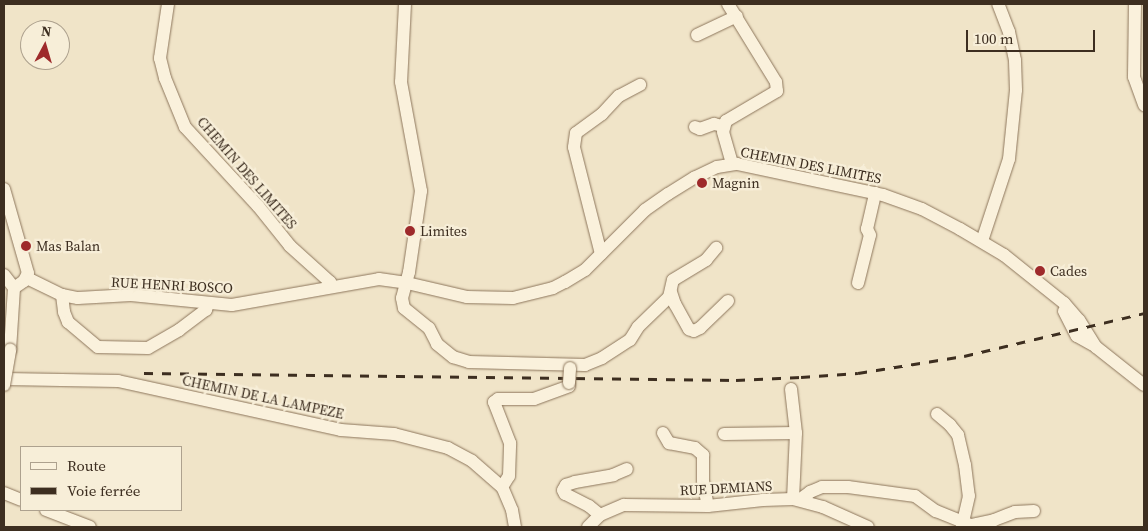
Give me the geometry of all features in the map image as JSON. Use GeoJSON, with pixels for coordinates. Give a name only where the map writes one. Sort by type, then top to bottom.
{"type":"FeatureCollection","features":[{"type":"Feature","properties":{"kind":"street","name":"CHEMIN DES LIMITES"},"geometry":{"type":"LineString","coordinates":[[168,4],[160,58],[165,78],[185,126],[258,206],[290,246],[330,282],[332,287]]}},
{"type":"Feature","properties":{"kind":"street"},"geometry":{"type":"LineString","coordinates":[[405,4],[401,82],[421,190],[407,283],[402,298],[404,308],[428,328],[437,344],[453,358],[469,362],[570,366],[594,362],[630,340],[638,327],[672,286],[706,260],[716,248]]}},
{"type":"Feature","properties":{"kind":"street"},"geometry":{"type":"LineString","coordinates":[[728,4],[776,82],[777,91],[733,115],[723,126],[732,164]]}},
{"type":"Feature","properties":{"kind":"street"},"geometry":{"type":"LineString","coordinates":[[982,240],[1009,159],[1016,90],[1015,60],[1009,32],[998,4]]}},
{"type":"Feature","properties":{"kind":"street"},"geometry":{"type":"LineString","coordinates":[[1135,4],[1134,77],[1144,105]]}},
{"type":"Feature","properties":{"kind":"street"},"geometry":{"type":"LineString","coordinates":[[697,35],[737,16]]}},
{"type":"Feature","properties":{"kind":"street"},"geometry":{"type":"LineString","coordinates":[[601,254],[574,147],[576,133],[602,114],[620,96],[640,85]]}},
{"type":"Feature","properties":{"kind":"street"},"geometry":{"type":"LineString","coordinates":[[695,127],[700,129],[714,124],[723,126]]}},
{"type":"Feature","properties":{"kind":"street","name":"CHEMIN DES LIMITES"},"geometry":{"type":"LineString","coordinates":[[407,283],[467,297],[513,298],[553,288],[585,270],[645,210],[668,194],[694,178],[732,164],[875,193],[922,209],[982,240],[1004,255],[1046,290],[1068,318],[1077,336],[1096,347],[1144,385]]}},
{"type":"Feature","properties":{"kind":"street"},"geometry":{"type":"LineString","coordinates":[[4,189],[28,273],[26,278],[14,288]]}},
{"type":"Feature","properties":{"kind":"street"},"geometry":{"type":"LineString","coordinates":[[858,284],[870,235],[867,229],[875,193]]}},
{"type":"Feature","properties":{"kind":"street"},"geometry":{"type":"LineString","coordinates":[[4,275],[14,288],[10,350],[4,382]]}},
{"type":"Feature","properties":{"kind":"street","name":"RUE HENRI BOSCO"},"geometry":{"type":"LineString","coordinates":[[26,278],[62,295],[78,298],[131,295],[232,305],[379,279],[407,283]]}},
{"type":"Feature","properties":{"kind":"street"},"geometry":{"type":"LineString","coordinates":[[672,286],[675,304],[689,329],[694,331],[700,328],[728,301]]}},
{"type":"Feature","properties":{"kind":"street"},"geometry":{"type":"LineString","coordinates":[[62,295],[64,312],[68,322],[98,347],[148,348],[206,310],[208,303]]}},
{"type":"Feature","properties":{"kind":"street"},"geometry":{"type":"LineString","coordinates":[[516,527],[512,510],[502,487],[509,476],[510,443],[494,402],[498,399],[534,399],[569,386],[570,366]]}},
{"type":"Feature","properties":{"kind":"street","name":"CHEMIN DE LA LAMPEZE"},"geometry":{"type":"LineString","coordinates":[[4,382],[118,381],[341,430],[394,434],[448,448],[472,461],[502,487]]}},
{"type":"Feature","properties":{"kind":"street"},"geometry":{"type":"LineString","coordinates":[[791,389],[796,433],[796,500],[822,486],[848,487],[915,496],[936,511],[963,525],[971,526],[1015,512],[1034,511]]}},
{"type":"Feature","properties":{"kind":"street"},"geometry":{"type":"LineString","coordinates":[[937,414],[958,435],[969,496],[963,525]]}},
{"type":"Feature","properties":{"kind":"street"},"geometry":{"type":"LineString","coordinates":[[663,433],[670,443],[696,448],[703,456],[703,481],[708,506]]}},
{"type":"Feature","properties":{"kind":"street"},"geometry":{"type":"LineString","coordinates":[[724,434],[796,433]]}},
{"type":"Feature","properties":{"kind":"street"},"geometry":{"type":"LineString","coordinates":[[600,516],[590,506],[565,494],[563,490],[566,485],[575,482],[613,475],[627,469]]}},
{"type":"Feature","properties":{"kind":"street"},"geometry":{"type":"LineString","coordinates":[[4,493],[20,500]]}},
{"type":"Feature","properties":{"kind":"street","name":"RUE DEMIANS"},"geometry":{"type":"LineString","coordinates":[[588,527],[600,516],[624,505],[708,506],[763,500],[796,500],[823,507],[868,527]]}},
{"type":"Feature","properties":{"kind":"street"},"geometry":{"type":"LineString","coordinates":[[49,511],[90,527]]}},
{"type":"Feature","properties":{"kind":"railway"},"geometry":{"type":"LineString","coordinates":[[144,373],[736,380],[801,377],[858,373],[964,356],[1144,313]]}},
{"type":"Feature","properties":{"kind":"place","name":"Magnin"},"geometry":{"type":"Point","coordinates":[702,183]}},
{"type":"Feature","properties":{"kind":"place","name":"Limites"},"geometry":{"type":"Point","coordinates":[410,231]}},
{"type":"Feature","properties":{"kind":"place","name":"Mas Balan"},"geometry":{"type":"Point","coordinates":[26,246]}},
{"type":"Feature","properties":{"kind":"place","name":"Cades"},"geometry":{"type":"Point","coordinates":[1040,271]}}]}
